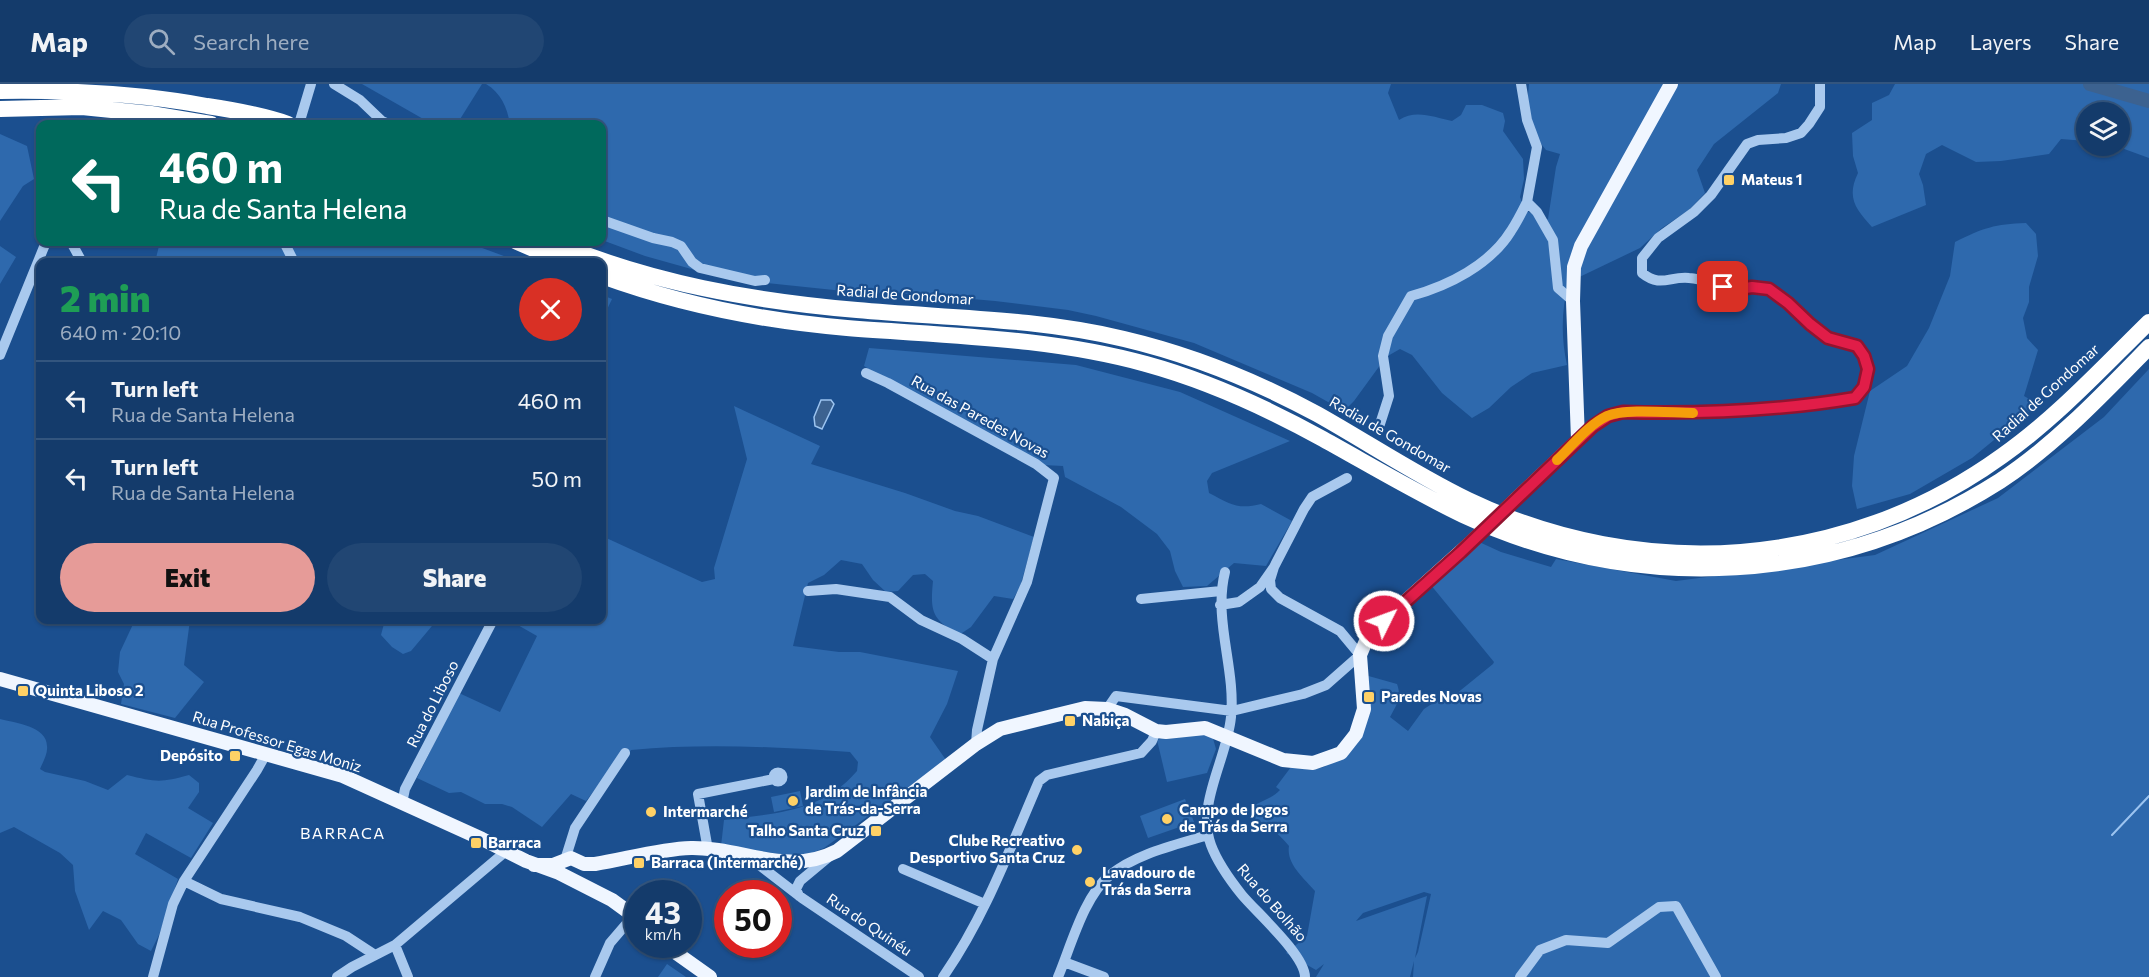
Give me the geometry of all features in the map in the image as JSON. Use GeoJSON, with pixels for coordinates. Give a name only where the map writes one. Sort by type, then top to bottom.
{"type":"FeatureCollection","features":[{"type":"Feature","properties":{"kind":"highway"},"geometry":{"type":"LineString","coordinates":[[0,91],[104,92],[224,108],[272,120]]}},
{"type":"Feature","properties":{"kind":"highway"},"geometry":{"type":"LineString","coordinates":[[0,109],[82,107],[187,120]]}},
{"type":"Feature","properties":{"kind":"highway"},"geometry":{"type":"LineString","coordinates":[[527,246],[555,258]]}},
{"type":"Feature","properties":{"kind":"highway","name":"Radial de Gondomar"},"geometry":{"type":"LineString","coordinates":[[565,246],[597,258]]}},
{"type":"Feature","properties":{"kind":"highway","name":"Radial de Gondomar"},"geometry":{"type":"LineString","coordinates":[[606,261],[664,279],[763,300],[858,310],[1017,321],[1079,329],[1158,347],[1264,387],[1458,495],[1521,522],[1574,538],[1621,548],[1713,554],[1778,549],[1844,534],[1908,511],[1973,476],[2004,455],[2074,396],[2149,322]]}},
{"type":"Feature","properties":{"kind":"highway"},"geometry":{"type":"LineString","coordinates":[[606,277],[679,299],[760,317],[843,328],[982,336],[1043,343],[1145,364],[1198,381],[1255,405],[1320,437],[1453,510],[1511,535],[1569,554],[1618,563],[1667,568],[1718,570],[1799,559],[1874,542],[1933,518],[2000,480],[2037,453],[2075,420],[2149,347]]}},
{"type":"Feature","properties":{"kind":"main road"},"geometry":{"type":"LineString","coordinates":[[571,869],[681,849],[708,850],[808,868],[837,851],[976,744],[1000,729],[1085,708],[1107,709],[1125,715],[1156,731],[1205,728],[1283,760],[1313,763],[1341,753],[1356,734],[1364,709],[1360,655],[1369,634],[1578,440],[1574,267],[1581,246],[1671,84]]}},
{"type":"Feature","properties":{"kind":"main road","name":"Rua Professor Egas Moniz"},"geometry":{"type":"LineString","coordinates":[[0,679],[343,776],[534,865],[571,869]]}},
{"type":"Feature","properties":{"kind":"main road"},"geometry":{"type":"LineString","coordinates":[[571,869],[588,887],[624,908]]}},
{"type":"Feature","properties":{"kind":"main road"},"geometry":{"type":"LineString","coordinates":[[683,958],[710,977]]}},
{"type":"Feature","properties":{"kind":"street"},"geometry":{"type":"LineString","coordinates":[[299,120],[311,84]]}},
{"type":"Feature","properties":{"kind":"street"},"geometry":{"type":"LineString","coordinates":[[334,84],[360,100],[381,120]]}},
{"type":"Feature","properties":{"kind":"street"},"geometry":{"type":"LineString","coordinates":[[1380,424],[1389,396],[1383,356],[1388,336],[1411,296],[1435,290],[1468,272],[1494,252],[1510,233],[1527,202],[1537,147],[1527,120],[1521,84]]}},
{"type":"Feature","properties":{"kind":"street"},"geometry":{"type":"LineString","coordinates":[[1578,440],[1608,416],[1623,412],[1724,413],[1786,408],[1855,398],[1864,387],[1868,369],[1864,356],[1857,346],[1828,338],[1769,289],[1731,288],[1704,279],[1686,277],[1667,281],[1652,280],[1642,273],[1642,258],[1658,238],[1694,212],[1711,195],[1747,144],[1758,140],[1786,138],[1801,133],[1805,129],[1820,107],[1820,84]]}},
{"type":"Feature","properties":{"kind":"street"},"geometry":{"type":"LineString","coordinates":[[1527,202],[1537,212],[1553,240],[1558,288],[1573,301]]}},
{"type":"Feature","properties":{"kind":"street"},"geometry":{"type":"LineString","coordinates":[[606,221],[681,246],[692,262],[700,268],[755,281],[765,280]]}},
{"type":"Feature","properties":{"kind":"street"},"geometry":{"type":"LineString","coordinates":[[0,356],[36,267]]}},
{"type":"Feature","properties":{"kind":"street","name":"Rua das Paredes Novas"},"geometry":{"type":"LineString","coordinates":[[866,373],[1036,464],[1054,478],[1028,582],[993,659],[976,744]]}},
{"type":"Feature","properties":{"kind":"street"},"geometry":{"type":"LineString","coordinates":[[1220,605],[1239,602],[1260,587],[1274,567],[1312,497],[1347,478]]}},
{"type":"Feature","properties":{"kind":"street"},"geometry":{"type":"LineString","coordinates":[[1107,709],[1116,696],[1232,711],[1304,694],[1326,685],[1360,655],[1340,631],[1280,598],[1271,589],[1270,580],[1274,567]]}},
{"type":"Feature","properties":{"kind":"street","name":"Rua do Bolhão"},"geometry":{"type":"LineString","coordinates":[[1225,572],[1220,605],[1227,644],[1232,711],[1225,751],[1206,813],[1208,835],[1221,867],[1241,895],[1298,957],[1305,970],[1305,977]]}},
{"type":"Feature","properties":{"kind":"street"},"geometry":{"type":"LineString","coordinates":[[808,591],[836,589],[890,597],[921,620],[962,639],[993,659]]}},
{"type":"Feature","properties":{"kind":"street"},"geometry":{"type":"LineString","coordinates":[[1142,599],[1221,591]]}},
{"type":"Feature","properties":{"kind":"street","name":"Rua do Liboso"},"geometry":{"type":"LineString","coordinates":[[402,802],[405,789],[491,624]]}},
{"type":"Feature","properties":{"kind":"street"},"geometry":{"type":"LineString","coordinates":[[943,977],[963,948],[985,904],[1040,781],[1047,775],[1141,753],[1152,741],[1156,731]]}},
{"type":"Feature","properties":{"kind":"street"},"geometry":{"type":"LineString","coordinates":[[571,869],[569,844],[574,828],[625,753]]}},
{"type":"Feature","properties":{"kind":"street"},"geometry":{"type":"LineString","coordinates":[[153,977],[173,904],[184,880],[266,754]]}},
{"type":"Feature","properties":{"kind":"street"},"geometry":{"type":"LineString","coordinates":[[708,850],[698,794],[774,779]]}},
{"type":"Feature","properties":{"kind":"street"},"geometry":{"type":"LineString","coordinates":[[1058,977],[1089,902],[1110,875],[1135,860],[1208,835]]}},
{"type":"Feature","properties":{"kind":"street"},"geometry":{"type":"LineString","coordinates":[[337,977],[395,945],[505,852]]}},
{"type":"Feature","properties":{"kind":"street","name":"Rua do Quinéu"},"geometry":{"type":"LineString","coordinates":[[746,856],[760,864],[802,898],[919,977]]}},
{"type":"Feature","properties":{"kind":"street","name":"Rua do Quinéu"},"geometry":{"type":"LineString","coordinates":[[802,898],[797,893],[796,885],[808,868]]}},
{"type":"Feature","properties":{"kind":"street"},"geometry":{"type":"LineString","coordinates":[[903,869],[985,904]]}},
{"type":"Feature","properties":{"kind":"street"},"geometry":{"type":"LineString","coordinates":[[184,880],[221,899],[300,917],[346,936],[375,955]]}},
{"type":"Feature","properties":{"kind":"street"},"geometry":{"type":"LineString","coordinates":[[1520,977],[1540,950],[1566,940],[1608,943],[1659,907],[1676,906],[1716,977]]}},
{"type":"Feature","properties":{"kind":"street"},"geometry":{"type":"LineString","coordinates":[[595,977],[610,943],[624,929]]}},
{"type":"Feature","properties":{"kind":"street"},"geometry":{"type":"LineString","coordinates":[[395,945],[408,977]]}},
{"type":"Feature","properties":{"kind":"street"},"geometry":{"type":"LineString","coordinates":[[1064,962],[1104,977]]}},
{"type":"Feature","properties":{"kind":"shaded area"},"geometry":{"type":"Polygon","coordinates":[[[362,84],[482,84],[460,120],[425,120],[362,84]]]}},
{"type":"Feature","properties":{"kind":"shaded area"},"geometry":{"type":"Polygon","coordinates":[[[486,84],[1391,84],[1388,93],[1399,120],[1418,114],[1452,121],[1461,115],[1466,105],[1482,105],[1503,113],[1505,121],[1503,131],[1523,159],[1524,179],[1520,197],[1525,210],[1544,220],[1548,219],[1560,154],[1546,150],[1538,140],[1527,106],[1529,84],[1781,84],[1778,93],[1714,144],[1697,170],[1705,193],[1689,210],[1662,228],[1640,248],[1569,282],[1564,303],[1563,324],[1567,365],[1532,373],[1511,387],[1489,408],[1472,418],[1442,393],[1412,355],[1400,349],[1386,357],[1344,411],[1312,393],[1194,343],[1096,316],[1068,310],[995,301],[915,294],[853,292],[727,279],[645,256],[606,241],[606,120],[509,120],[496,92],[486,84]]]}},
{"type":"Feature","properties":{"kind":"shaded area"},"geometry":{"type":"Polygon","coordinates":[[[1895,84],[2149,84],[2149,158],[2130,151],[2130,102],[2076,102],[2076,140],[2061,139],[2049,154],[1976,162],[1942,145],[1926,154],[1919,174],[1926,205],[1872,227],[1854,203],[1853,189],[1858,173],[1853,156],[1852,133],[1872,120],[1872,103],[1889,95],[1895,84]]]}},
{"type":"Feature","properties":{"kind":"shaded area"},"geometry":{"type":"Polygon","coordinates":[[[0,134],[27,146],[34,179],[23,186],[0,221],[0,134]]]}},
{"type":"Feature","properties":{"kind":"shaded area"},"geometry":{"type":"Polygon","coordinates":[[[2026,223],[2036,234],[2038,256],[2029,287],[2029,302],[2023,318],[2027,338],[2038,350],[2024,396],[2038,404],[1972,458],[1910,494],[1857,509],[1852,486],[1854,456],[1870,391],[1907,366],[1929,328],[1950,276],[1955,242],[1989,228],[2026,223]]]}},
{"type":"Feature","properties":{"kind":"shaded area"},"geometry":{"type":"Polygon","coordinates":[[[0,246],[16,257],[0,284],[0,246]]]}},
{"type":"Feature","properties":{"kind":"shaded area"},"geometry":{"type":"Polygon","coordinates":[[[159,246],[477,246],[509,258],[156,258],[159,246]]]}},
{"type":"Feature","properties":{"kind":"shaded area"},"geometry":{"type":"Polygon","coordinates":[[[606,297],[612,299],[606,312],[606,297]]]}},
{"type":"Feature","properties":{"kind":"shaded area"},"geometry":{"type":"Polygon","coordinates":[[[869,348],[1076,365],[1180,392],[1290,441],[1212,473],[1207,481],[1209,493],[1223,500],[1240,506],[1261,504],[1292,521],[1266,566],[1234,563],[1207,586],[1183,587],[1175,571],[1170,551],[1157,534],[1121,507],[1065,477],[1063,466],[1043,465],[918,399],[864,366],[869,348]]]}},
{"type":"Feature","properties":{"kind":"shaded area"},"geometry":{"type":"Polygon","coordinates":[[[2149,369],[2149,977],[1413,977],[1414,961],[1410,977],[1316,977],[1324,964],[1316,970],[1286,953],[1307,936],[1315,891],[1293,865],[1289,846],[1277,833],[1252,817],[1252,807],[1280,790],[1276,787],[1291,767],[1312,770],[1324,767],[1360,737],[1365,675],[1397,684],[1399,697],[1390,717],[1408,731],[1424,709],[1444,696],[1456,694],[1493,664],[1494,662],[1430,584],[1477,541],[1501,552],[1551,567],[1556,559],[1676,581],[1875,555],[1998,498],[2104,417],[2149,369]],[[1424,892],[1363,913],[1356,921],[1427,896],[1415,958],[1431,894],[1424,892]]]}},
{"type":"Feature","properties":{"kind":"shaded area"},"geometry":{"type":"Polygon","coordinates":[[[821,400],[831,400],[834,404],[822,429],[815,426],[814,417],[821,400]]]}},
{"type":"Feature","properties":{"kind":"shaded area"},"geometry":{"type":"Polygon","coordinates":[[[734,406],[820,446],[811,464],[955,511],[978,516],[1034,537],[1020,587],[1013,599],[994,596],[971,627],[959,635],[943,624],[935,614],[932,600],[933,581],[925,574],[913,575],[898,591],[886,592],[873,580],[862,564],[841,560],[824,575],[808,583],[793,646],[839,652],[860,652],[958,671],[947,704],[930,737],[946,760],[824,848],[802,857],[721,846],[724,820],[796,809],[828,795],[843,785],[857,771],[858,762],[850,752],[713,746],[631,750],[614,776],[603,779],[586,801],[571,794],[542,827],[512,807],[502,804],[485,804],[461,792],[449,793],[417,778],[459,693],[500,712],[537,636],[516,624],[606,624],[606,538],[702,582],[715,579],[714,568],[747,459],[734,406]]]}},
{"type":"Feature","properties":{"kind":"shaded area"},"geometry":{"type":"Polygon","coordinates":[[[133,624],[189,624],[184,665],[204,682],[175,718],[121,704],[124,684],[118,672],[120,652],[133,624]]]}},
{"type":"Feature","properties":{"kind":"shaded area"},"geometry":{"type":"Polygon","coordinates":[[[384,624],[434,624],[411,651],[403,654],[392,647],[381,635],[384,624]]]}},
{"type":"Feature","properties":{"kind":"shaded area"},"geometry":{"type":"Polygon","coordinates":[[[0,719],[29,726],[42,734],[46,739],[47,749],[40,769],[45,772],[85,781],[108,790],[127,775],[158,781],[189,775],[199,783],[199,792],[188,808],[213,823],[191,858],[146,833],[135,854],[178,879],[159,935],[151,951],[138,944],[121,920],[103,911],[89,930],[75,891],[73,865],[60,853],[14,827],[0,833],[0,719]]]}},
{"type":"Feature","properties":{"kind":"shaded area"},"geometry":{"type":"Polygon","coordinates":[[[1170,735],[1212,735],[1216,749],[1207,773],[1167,782],[1157,740],[1170,735]]]}},
{"type":"Feature","properties":{"kind":"shaded area","name":"Jardim de Infância de Trás-da-Serra"},"geometry":{"type":"Polygon","coordinates":[[[800,791],[803,806],[774,812],[771,797],[800,791]]]}},
{"type":"Feature","properties":{"kind":"shaded area","name":"Campo de Jogos de Trás da Serra"},"geometry":{"type":"Polygon","coordinates":[[[1185,799],[1194,822],[1148,838],[1140,816],[1185,799]]]}},
{"type":"Feature","properties":{"kind":"shaded area"},"geometry":{"type":"Polygon","coordinates":[[[667,964],[686,977],[658,977],[667,964]]]}},
{"type":"Feature","properties":{"kind":"waterway"},"geometry":{"type":"LineString","coordinates":[[2090,84],[2149,101]]}},
{"type":"Feature","properties":{"kind":"waterway"},"geometry":{"type":"LineString","coordinates":[[2112,835],[2149,796]]}},
{"type":"Feature","properties":{"kind":"slow traffic"},"geometry":{"type":"LineString","coordinates":[[1557,460],[1593,426],[1608,416],[1623,412],[1693,413]]}},
{"type":"Feature","properties":{"kind":"place","name":"Mateus 1"},"geometry":{"type":"Point","coordinates":[1729,180]}},
{"type":"Feature","properties":{"kind":"place","name":"Quinta Liboso 2"},"geometry":{"type":"Point","coordinates":[23,691]}},
{"type":"Feature","properties":{"kind":"place","name":"Paredes Novas"},"geometry":{"type":"Point","coordinates":[1369,697]}},
{"type":"Feature","properties":{"kind":"place","name":"Nabiça"},"geometry":{"type":"Point","coordinates":[1070,721]}},
{"type":"Feature","properties":{"kind":"place","name":"Depósito"},"geometry":{"type":"Point","coordinates":[235,756]}},
{"type":"Feature","properties":{"kind":"place","name":"Jardim de Infância de Trás-da-Serra"},"geometry":{"type":"Point","coordinates":[793,801]}},
{"type":"Feature","properties":{"kind":"place","name":"Intermarché"},"geometry":{"type":"Point","coordinates":[651,812]}},
{"type":"Feature","properties":{"kind":"place","name":"Campo de Jogos de Trás da Serra"},"geometry":{"type":"Point","coordinates":[1167,819]}},
{"type":"Feature","properties":{"kind":"place","name":"Talho Santa Cruz"},"geometry":{"type":"Point","coordinates":[876,831]}},
{"type":"Feature","properties":{"kind":"place","name":"Barraca"},"geometry":{"type":"Point","coordinates":[476,843]}},
{"type":"Feature","properties":{"kind":"place","name":"Clube Recreativo Desportivo Santa Cruz"},"geometry":{"type":"Point","coordinates":[1077,850]}},
{"type":"Feature","properties":{"kind":"place","name":"Barraca (Intermarché)"},"geometry":{"type":"Point","coordinates":[639,863]}},
{"type":"Feature","properties":{"kind":"place","name":"Lavadouro de Trás da Serra"},"geometry":{"type":"Point","coordinates":[1090,882]}},
{"type":"Feature","properties":{"kind":"district","name":"BARRACA"},"geometry":{"type":"Point","coordinates":[343,833]}},
{"type":"Feature","properties":{"kind":"route"},"geometry":{"type":"LineString","coordinates":[[1384,621],[1461,552],[1593,426],[1608,416],[1623,412],[1724,413],[1786,408],[1855,398],[1864,387],[1868,369],[1864,356],[1857,346],[1828,338],[1769,289],[1723,287]]}}]}
